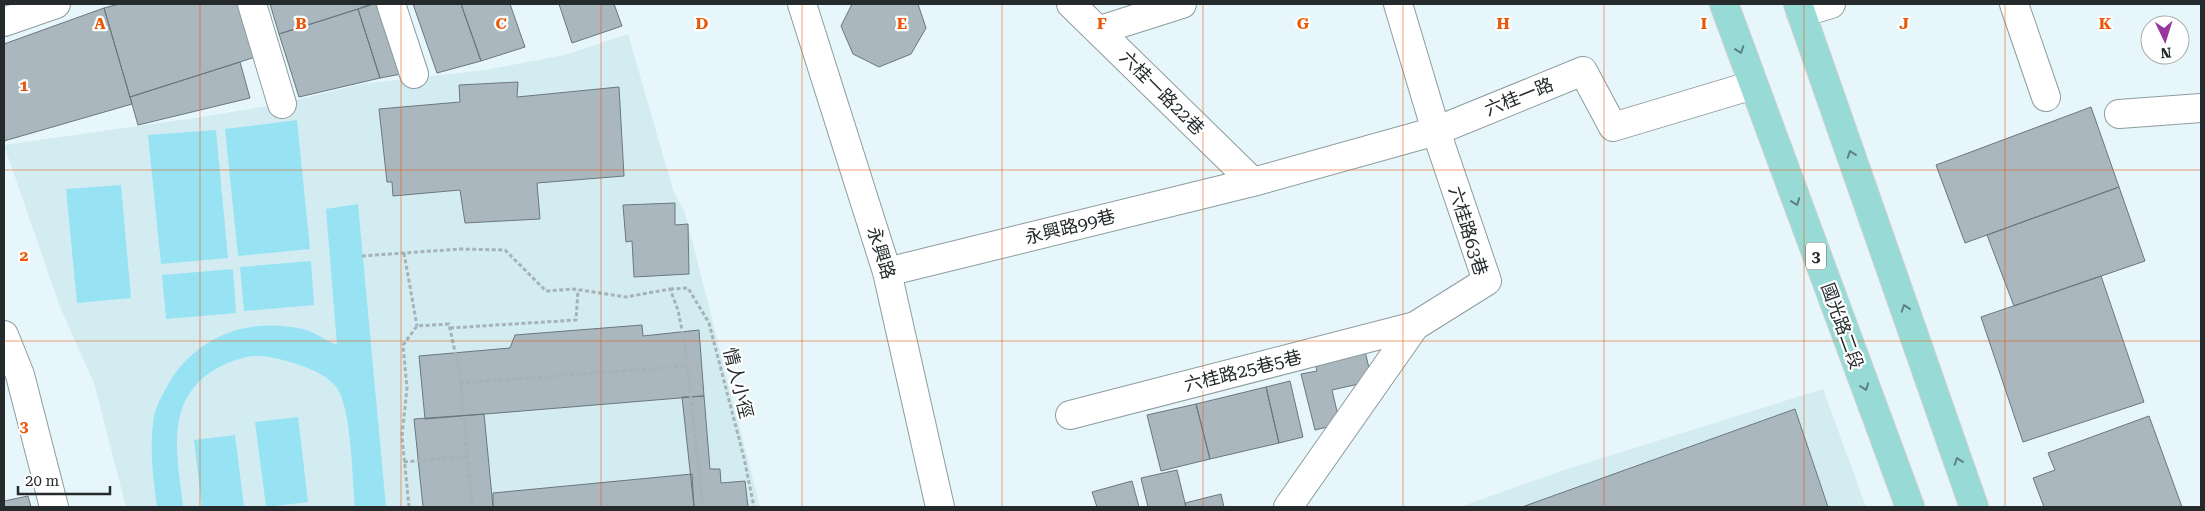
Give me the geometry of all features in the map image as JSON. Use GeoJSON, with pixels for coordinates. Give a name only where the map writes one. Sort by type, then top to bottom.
{"type":"FeatureCollection","features":[{"type":"Feature","properties":{"kind":"main road","name":"國光路二段"},"geometry":{"type":"LineString","coordinates":[[1724,4],[1910,507]]}},
{"type":"Feature","properties":{"kind":"main road"},"geometry":{"type":"LineString","coordinates":[[1800,8],[1974,507]]}},
{"type":"Feature","properties":{"kind":"street"},"geometry":{"type":"LineString","coordinates":[[4,22],[56,4]]}},
{"type":"Feature","properties":{"kind":"street"},"geometry":{"type":"LineString","coordinates":[[252,4],[282,104]]}},
{"type":"Feature","properties":{"kind":"street"},"geometry":{"type":"LineString","coordinates":[[391,4],[414,74]]}},
{"type":"Feature","properties":{"kind":"street","name":"永興路"},"geometry":{"type":"LineString","coordinates":[[802,4],[887,272],[940,507]]}},
{"type":"Feature","properties":{"kind":"street","name":"六桂一路22巷"},"geometry":{"type":"LineString","coordinates":[[1071,4],[1100,30],[1254,182]]}},
{"type":"Feature","properties":{"kind":"street"},"geometry":{"type":"LineString","coordinates":[[1100,30],[1182,4]]}},
{"type":"Feature","properties":{"kind":"street","name":"六桂路63巷"},"geometry":{"type":"LineString","coordinates":[[1288,507],[1415,326],[1487,281],[1436,131],[1398,4]]}},
{"type":"Feature","properties":{"kind":"street"},"geometry":{"type":"LineString","coordinates":[[1800,8],[1831,4]]}},
{"type":"Feature","properties":{"kind":"street"},"geometry":{"type":"LineString","coordinates":[[2014,4],[2046,97]]}},
{"type":"Feature","properties":{"kind":"street","name":"六桂一路"},"geometry":{"type":"LineString","coordinates":[[1254,182],[1436,131],[1583,71],[1613,127],[1753,85]]}},
{"type":"Feature","properties":{"kind":"street"},"geometry":{"type":"LineString","coordinates":[[2119,114],[2201,108]]}},
{"type":"Feature","properties":{"kind":"street","name":"永興路99巷"},"geometry":{"type":"LineString","coordinates":[[887,272],[1254,182]]}},
{"type":"Feature","properties":{"kind":"street","name":"六桂路25巷5巷"},"geometry":{"type":"LineString","coordinates":[[1070,415],[1415,326]]}},
{"type":"Feature","properties":{"kind":"street"},"geometry":{"type":"LineString","coordinates":[[4,335],[20,375],[54,507]]}},
{"type":"Feature","properties":{"kind":"path"},"geometry":{"type":"LineString","coordinates":[[362,256],[460,249],[506,250],[546,291],[578,290],[626,298],[670,289],[678,310],[688,366],[703,507]]}},
{"type":"Feature","properties":{"kind":"path"},"geometry":{"type":"LineString","coordinates":[[404,253],[417,326],[403,345],[407,388],[402,436],[408,507]]}},
{"type":"Feature","properties":{"kind":"path","name":"情人小徑"},"geometry":{"type":"LineString","coordinates":[[670,289],[688,288],[709,323],[744,458],[754,507]]}},
{"type":"Feature","properties":{"kind":"path"},"geometry":{"type":"LineString","coordinates":[[450,328],[576,320],[578,290]]}},
{"type":"Feature","properties":{"kind":"path"},"geometry":{"type":"LineString","coordinates":[[417,326],[449,324],[460,383],[472,507]]}},
{"type":"Feature","properties":{"kind":"path"},"geometry":{"type":"LineString","coordinates":[[460,383],[688,366]]}},
{"type":"Feature","properties":{"kind":"path"},"geometry":{"type":"LineString","coordinates":[[404,462],[467,456]]}},
{"type":"Feature","properties":{"kind":"shaded area"},"geometry":{"type":"Polygon","coordinates":[[[628,34],[673,190],[685,213],[760,507],[126,507],[94,383],[60,307],[4,145],[280,104],[362,84],[485,70],[565,55],[628,34]]]}},
{"type":"Feature","properties":{"kind":"shaded area"},"geometry":{"type":"Polygon","coordinates":[[[297,120],[310,249],[238,256],[225,129],[297,120]]]}},
{"type":"Feature","properties":{"kind":"shaded area"},"geometry":{"type":"Polygon","coordinates":[[[216,130],[228,258],[161,264],[148,135],[216,130]]]}},
{"type":"Feature","properties":{"kind":"shaded area"},"geometry":{"type":"Polygon","coordinates":[[[121,185],[131,298],[77,303],[66,189],[121,185]]]}},
{"type":"Feature","properties":{"kind":"shaded area"},"geometry":{"type":"Polygon","coordinates":[[[358,204],[386,507],[355,507],[346,412],[334,384],[322,375],[305,367],[284,360],[253,356],[236,360],[217,368],[200,380],[188,396],[179,418],[177,443],[183,507],[157,507],[152,450],[154,416],[170,381],[182,365],[196,352],[211,341],[228,333],[245,328],[264,326],[303,329],[337,345],[326,209],[358,204]]]}},
{"type":"Feature","properties":{"kind":"shaded area"},"geometry":{"type":"Polygon","coordinates":[[[311,261],[314,305],[244,311],[240,267],[311,261]]]}},
{"type":"Feature","properties":{"kind":"shaded area"},"geometry":{"type":"Polygon","coordinates":[[[233,269],[236,313],[166,319],[162,275],[233,269]]]}},
{"type":"Feature","properties":{"kind":"shaded area"},"geometry":{"type":"Polygon","coordinates":[[[1823,389],[1866,507],[1460,507],[1564,470],[1823,389]]]}},
{"type":"Feature","properties":{"kind":"shaded area"},"geometry":{"type":"Polygon","coordinates":[[[298,417],[308,502],[266,507],[255,422],[298,417]]]}},
{"type":"Feature","properties":{"kind":"shaded area"},"geometry":{"type":"Polygon","coordinates":[[[235,435],[244,507],[202,507],[194,440],[235,435]]]}},
{"type":"Feature","properties":{"kind":"building"},"geometry":{"type":"Polygon","coordinates":[[[119,4],[253,4],[268,53],[130,97],[104,8],[119,4]]]}},
{"type":"Feature","properties":{"kind":"building"},"geometry":{"type":"Polygon","coordinates":[[[270,4],[371,4],[371,5],[279,34],[270,4]]]}},
{"type":"Feature","properties":{"kind":"building"},"geometry":{"type":"Polygon","coordinates":[[[371,4],[389,4],[412,72],[380,78],[358,9],[371,4]]]}},
{"type":"Feature","properties":{"kind":"building"},"geometry":{"type":"Polygon","coordinates":[[[413,4],[461,4],[481,61],[437,73],[413,4]]]}},
{"type":"Feature","properties":{"kind":"building"},"geometry":{"type":"Polygon","coordinates":[[[461,4],[510,4],[525,47],[481,61],[461,4]]]}},
{"type":"Feature","properties":{"kind":"building"},"geometry":{"type":"Polygon","coordinates":[[[559,4],[614,4],[622,26],[572,43],[559,4]]]}},
{"type":"Feature","properties":{"kind":"building"},"geometry":{"type":"Polygon","coordinates":[[[852,4],[918,4],[926,28],[911,54],[879,67],[853,54],[841,26],[852,4]]]}},
{"type":"Feature","properties":{"kind":"building"},"geometry":{"type":"Polygon","coordinates":[[[104,8],[132,104],[4,141],[4,44],[104,8]]]}},
{"type":"Feature","properties":{"kind":"building"},"geometry":{"type":"Polygon","coordinates":[[[358,9],[380,78],[299,97],[279,34],[358,9]]]}},
{"type":"Feature","properties":{"kind":"building"},"geometry":{"type":"Polygon","coordinates":[[[240,62],[250,98],[138,125],[130,97],[240,62]]]}},
{"type":"Feature","properties":{"kind":"building"},"geometry":{"type":"Polygon","coordinates":[[[518,82],[517,97],[619,87],[624,176],[537,183],[540,219],[465,223],[460,190],[393,196],[392,182],[387,182],[379,109],[460,102],[459,85],[518,82]]]}},
{"type":"Feature","properties":{"kind":"building"},"geometry":{"type":"Polygon","coordinates":[[[2091,107],[2119,187],[1965,243],[1936,165],[2091,107]]]}},
{"type":"Feature","properties":{"kind":"building"},"geometry":{"type":"Polygon","coordinates":[[[2119,187],[2145,261],[2014,306],[1987,235],[2119,187]]]}},
{"type":"Feature","properties":{"kind":"building"},"geometry":{"type":"Polygon","coordinates":[[[675,203],[675,225],[688,224],[689,274],[634,277],[632,241],[626,242],[623,205],[675,203]]]}},
{"type":"Feature","properties":{"kind":"building"},"geometry":{"type":"Polygon","coordinates":[[[2101,276],[2144,402],[2023,442],[1981,317],[2101,276]]]}},
{"type":"Feature","properties":{"kind":"building"},"geometry":{"type":"Polygon","coordinates":[[[642,325],[643,336],[699,330],[704,396],[425,419],[419,356],[510,348],[515,335],[642,325]]]}},
{"type":"Feature","properties":{"kind":"building"},"geometry":{"type":"Polygon","coordinates":[[[1365,351],[1372,381],[1332,390],[1340,424],[1315,430],[1301,374],[1317,371],[1315,363],[1365,351]]]}},
{"type":"Feature","properties":{"kind":"building"},"geometry":{"type":"Polygon","coordinates":[[[1290,381],[1303,437],[1279,443],[1266,387],[1290,381]]]}},
{"type":"Feature","properties":{"kind":"building"},"geometry":{"type":"Polygon","coordinates":[[[1266,387],[1279,443],[1210,459],[1196,404],[1266,387]]]}},
{"type":"Feature","properties":{"kind":"building"},"geometry":{"type":"Polygon","coordinates":[[[704,396],[710,469],[720,469],[721,483],[745,481],[748,507],[694,507],[682,397],[704,396]]]}},
{"type":"Feature","properties":{"kind":"building"},"geometry":{"type":"Polygon","coordinates":[[[1196,404],[1210,459],[1161,471],[1147,415],[1196,404]]]}},
{"type":"Feature","properties":{"kind":"building"},"geometry":{"type":"Polygon","coordinates":[[[1795,409],[1828,507],[1522,507],[1795,409]]]}},
{"type":"Feature","properties":{"kind":"building"},"geometry":{"type":"Polygon","coordinates":[[[484,414],[493,507],[423,507],[414,419],[484,414]]]}},
{"type":"Feature","properties":{"kind":"building"},"geometry":{"type":"Polygon","coordinates":[[[2149,416],[2182,507],[2044,507],[2033,478],[2055,470],[2048,453],[2149,416]]]}},
{"type":"Feature","properties":{"kind":"building"},"geometry":{"type":"Polygon","coordinates":[[[1177,470],[1186,507],[1148,507],[1141,478],[1177,470]]]}},
{"type":"Feature","properties":{"kind":"building"},"geometry":{"type":"Polygon","coordinates":[[[692,474],[694,507],[493,507],[493,493],[692,474]]]}},
{"type":"Feature","properties":{"kind":"building"},"geometry":{"type":"Polygon","coordinates":[[[1132,481],[1139,507],[1097,507],[1092,492],[1132,481]]]}},
{"type":"Feature","properties":{"kind":"building"},"geometry":{"type":"Polygon","coordinates":[[[1221,494],[1224,507],[1186,507],[1185,503],[1221,494]]]}},
{"type":"Feature","properties":{"kind":"building"},"geometry":{"type":"Polygon","coordinates":[[[28,496],[31,507],[4,507],[4,501],[28,496]]]}}]}
